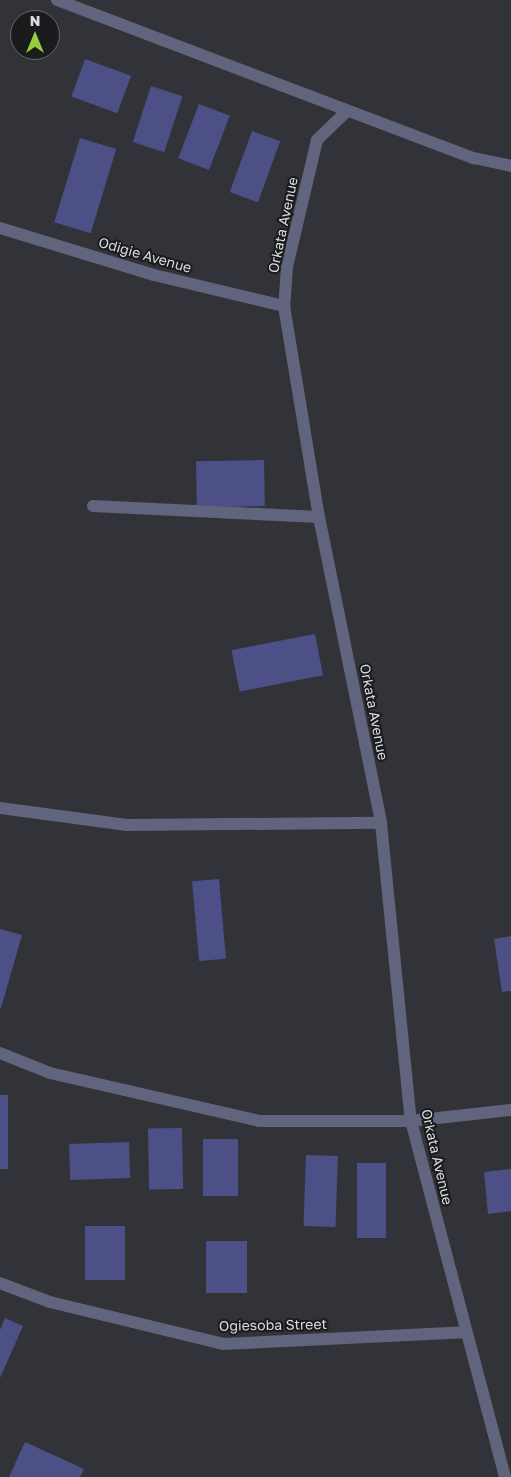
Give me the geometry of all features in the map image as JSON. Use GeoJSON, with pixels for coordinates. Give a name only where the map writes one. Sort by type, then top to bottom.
{"type":"FeatureCollection","features":[{"type":"Feature","properties":{"kind":"street"},"geometry":{"type":"LineString","coordinates":[[57,0],[474,158],[511,166]]}},
{"type":"Feature","properties":{"kind":"street","name":"Orkata Avenue"},"geometry":{"type":"LineString","coordinates":[[347,110],[318,140],[288,267],[284,306],[319,517],[381,823],[411,1122],[465,1332],[505,1477]]}},
{"type":"Feature","properties":{"kind":"street","name":"Odigie Avenue"},"geometry":{"type":"LineString","coordinates":[[0,228],[154,275],[284,306]]}},
{"type":"Feature","properties":{"kind":"street"},"geometry":{"type":"LineString","coordinates":[[93,506],[319,517]]}},
{"type":"Feature","properties":{"kind":"street"},"geometry":{"type":"LineString","coordinates":[[0,808],[126,825],[381,823]]}},
{"type":"Feature","properties":{"kind":"street"},"geometry":{"type":"LineString","coordinates":[[0,1053],[50,1073],[259,1122],[411,1122],[511,1110]]}},
{"type":"Feature","properties":{"kind":"street","name":"Ogiesoba Street"},"geometry":{"type":"LineString","coordinates":[[0,1283],[50,1302],[223,1344],[465,1332]]}},
{"type":"Feature","properties":{"kind":"building"},"geometry":{"type":"Polygon","coordinates":[[[85,59],[131,76],[117,113],[71,97],[85,59]]]}},
{"type":"Feature","properties":{"kind":"building"},"geometry":{"type":"Polygon","coordinates":[[[151,86],[182,96],[164,152],[133,142],[151,86]]]}},
{"type":"Feature","properties":{"kind":"building"},"geometry":{"type":"Polygon","coordinates":[[[199,104],[230,116],[209,170],[178,158],[199,104]]]}},
{"type":"Feature","properties":{"kind":"building"},"geometry":{"type":"Polygon","coordinates":[[[252,131],[280,141],[258,202],[230,192],[252,131]]]}},
{"type":"Feature","properties":{"kind":"building"},"geometry":{"type":"Polygon","coordinates":[[[80,138],[116,149],[91,233],[54,222],[80,138]]]}},
{"type":"Feature","properties":{"kind":"building"},"geometry":{"type":"Polygon","coordinates":[[[264,460],[265,506],[197,507],[196,461],[264,460]]]}},
{"type":"Feature","properties":{"kind":"building"},"geometry":{"type":"Polygon","coordinates":[[[315,634],[323,675],[240,691],[232,650],[315,634]]]}},
{"type":"Feature","properties":{"kind":"building"},"geometry":{"type":"Polygon","coordinates":[[[219,879],[226,959],[199,961],[192,881],[219,879]]]}},
{"type":"Feature","properties":{"kind":"building"},"geometry":{"type":"Polygon","coordinates":[[[0,929],[22,935],[1,1008],[0,1008],[0,929]]]}},
{"type":"Feature","properties":{"kind":"building"},"geometry":{"type":"Polygon","coordinates":[[[511,936],[511,991],[502,992],[494,939],[511,936]]]}},
{"type":"Feature","properties":{"kind":"building"},"geometry":{"type":"Polygon","coordinates":[[[0,1095],[8,1095],[8,1169],[0,1169],[0,1095]]]}},
{"type":"Feature","properties":{"kind":"building"},"geometry":{"type":"Polygon","coordinates":[[[182,1128],[183,1189],[149,1190],[148,1129],[182,1128]]]}},
{"type":"Feature","properties":{"kind":"building"},"geometry":{"type":"Polygon","coordinates":[[[203,1139],[238,1139],[238,1196],[203,1196],[203,1139]]]}},
{"type":"Feature","properties":{"kind":"building"},"geometry":{"type":"Polygon","coordinates":[[[129,1142],[130,1178],[70,1180],[69,1144],[129,1142]]]}},
{"type":"Feature","properties":{"kind":"building"},"geometry":{"type":"Polygon","coordinates":[[[306,1155],[338,1156],[336,1227],[304,1226],[306,1155]]]}},
{"type":"Feature","properties":{"kind":"building"},"geometry":{"type":"Polygon","coordinates":[[[357,1163],[386,1163],[386,1238],[357,1238],[357,1163]]]}},
{"type":"Feature","properties":{"kind":"building"},"geometry":{"type":"Polygon","coordinates":[[[511,1169],[511,1211],[488,1214],[484,1172],[511,1169]]]}},
{"type":"Feature","properties":{"kind":"building"},"geometry":{"type":"Polygon","coordinates":[[[85,1226],[125,1226],[125,1280],[85,1280],[85,1226]]]}},
{"type":"Feature","properties":{"kind":"building"},"geometry":{"type":"Polygon","coordinates":[[[206,1241],[247,1241],[247,1293],[206,1293],[206,1241]]]}},
{"type":"Feature","properties":{"kind":"building"},"geometry":{"type":"Polygon","coordinates":[[[5,1318],[23,1326],[0,1378],[0,1330],[5,1318]]]}},
{"type":"Feature","properties":{"kind":"building"},"geometry":{"type":"Polygon","coordinates":[[[25,1442],[84,1469],[80,1477],[9,1477],[25,1442]]]}}]}
